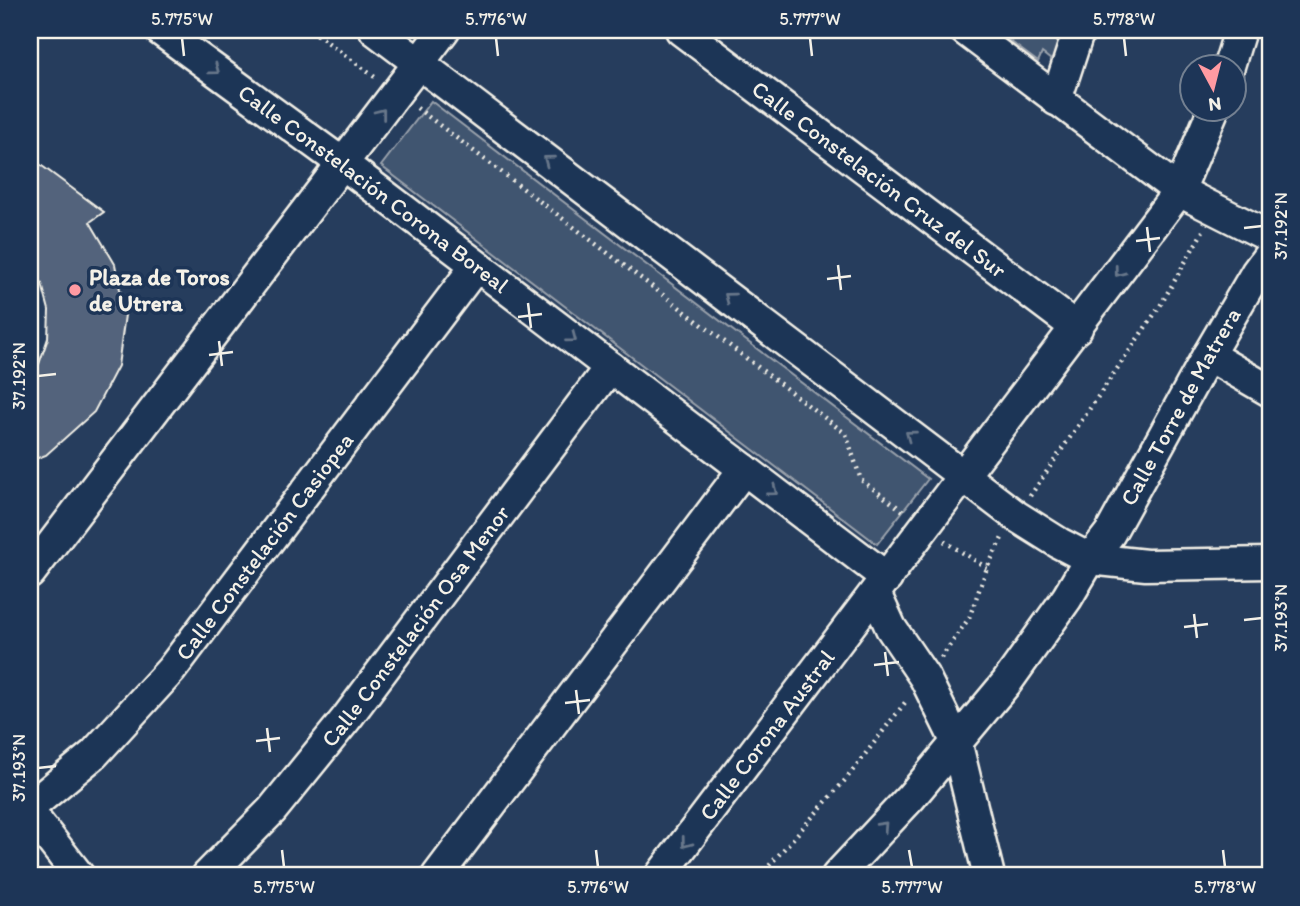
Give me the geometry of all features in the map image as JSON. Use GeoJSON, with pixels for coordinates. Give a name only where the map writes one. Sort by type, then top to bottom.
{"type":"FeatureCollection","features":[{"type":"Feature","properties":{"kind":"street","name":"Calle Constelación Corona Boreal"},"geometry":{"type":"LineString","coordinates":[[160,30],[342,163],[744,469],[881,586]]}},
{"type":"Feature","properties":{"kind":"street"},"geometry":{"type":"LineString","coordinates":[[375,30],[1016,516],[1059,543],[1090,559],[1146,565],[1270,563]]}},
{"type":"Feature","properties":{"kind":"street"},"geometry":{"type":"LineString","coordinates":[[30,573],[444,30]]}},
{"type":"Feature","properties":{"kind":"street","name":"Calle Constelación Cruz del Sur"},"geometry":{"type":"LineString","coordinates":[[681,30],[1077,328]]}},
{"type":"Feature","properties":{"kind":"street"},"geometry":{"type":"LineString","coordinates":[[965,30],[1179,191],[1270,237]]}},
{"type":"Feature","properties":{"kind":"street"},"geometry":{"type":"LineString","coordinates":[[1056,100],[1079,30]]}},
{"type":"Feature","properties":{"kind":"street"},"geometry":{"type":"LineString","coordinates":[[1233,52],[1240,30]]}},
{"type":"Feature","properties":{"kind":"street","name":"Calle Corona Austral"},"geometry":{"type":"LineString","coordinates":[[660,876],[1179,191],[1208,122]]}},
{"type":"Feature","properties":{"kind":"street","name":"Calle Torre de Matrera"},"geometry":{"type":"LineString","coordinates":[[956,741],[1007,682],[1110,533],[1208,355],[1270,254]]}},
{"type":"Feature","properties":{"kind":"street","name":"Calle Constelación Casiopea"},"geometry":{"type":"LineString","coordinates":[[30,810],[94,754],[171,670],[475,266]]}},
{"type":"Feature","properties":{"kind":"street"},"geometry":{"type":"LineString","coordinates":[[1208,355],[1270,391]]}},
{"type":"Feature","properties":{"kind":"street","name":"Calle Constelación Osa Menor"},"geometry":{"type":"LineString","coordinates":[[207,876],[272,810],[346,719],[610,367]]}},
{"type":"Feature","properties":{"kind":"street"},"geometry":{"type":"LineString","coordinates":[[437,876],[744,469]]}},
{"type":"Feature","properties":{"kind":"street"},"geometry":{"type":"LineString","coordinates":[[881,586],[891,628],[925,678],[956,741],[989,876]]}},
{"type":"Feature","properties":{"kind":"street"},"geometry":{"type":"LineString","coordinates":[[837,876],[911,797],[956,741]]}},
{"type":"Feature","properties":{"kind":"street"},"geometry":{"type":"LineString","coordinates":[[30,810],[79,876]]}},
{"type":"Feature","properties":{"kind":"path"},"geometry":{"type":"LineString","coordinates":[[311,30],[387,86]]}},
{"type":"Feature","properties":{"kind":"path"},"geometry":{"type":"LineString","coordinates":[[407,102],[846,434],[862,480],[911,517]]}},
{"type":"Feature","properties":{"kind":"path"},"geometry":{"type":"LineString","coordinates":[[1025,504],[1160,306],[1215,209]]}},
{"type":"Feature","properties":{"kind":"path"},"geometry":{"type":"LineString","coordinates":[[936,665],[969,618],[1006,530]]}},
{"type":"Feature","properties":{"kind":"path"},"geometry":{"type":"LineString","coordinates":[[937,537],[988,568]]}},
{"type":"Feature","properties":{"kind":"path"},"geometry":{"type":"LineString","coordinates":[[760,876],[846,779],[911,695]]}},
{"type":"Feature","properties":{"kind":"path"},"geometry":{"type":"LineString","coordinates":[[30,866],[38,876]]}},
{"type":"Feature","properties":{"kind":"shaded area"},"geometry":{"type":"Polygon","coordinates":[[[995,30],[1065,30],[1055,63],[1042,53],[1038,62],[995,30]]]}},
{"type":"Feature","properties":{"kind":"shaded area"},"geometry":{"type":"Polygon","coordinates":[[[431,101],[928,479],[877,544],[381,166],[431,101]]]}},
{"type":"Feature","properties":{"kind":"building","name":"Plaza de Toros de Utrera"},"geometry":{"type":"Polygon","coordinates":[[[38,163],[104,212],[90,222],[115,264],[125,315],[118,366],[94,412],[46,455],[30,461],[30,376],[39,364],[48,338],[49,310],[42,284],[30,266],[30,180],[38,163]]]}},
{"type":"Feature","properties":{"kind":"place","name":"Plaza de Toros de Utrera"},"geometry":{"type":"Point","coordinates":[75,290]}}]}
